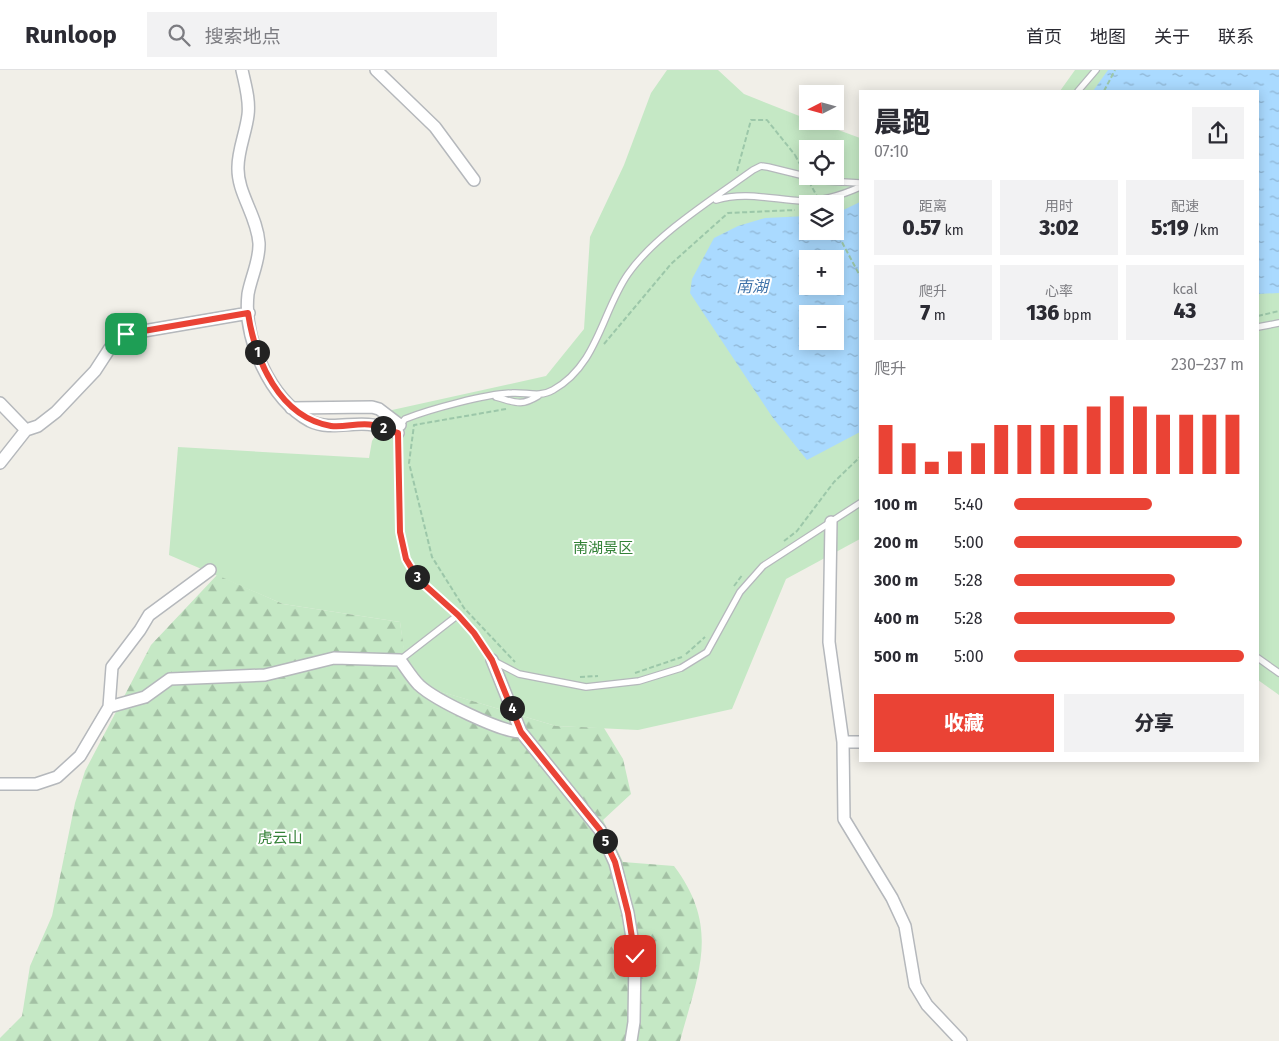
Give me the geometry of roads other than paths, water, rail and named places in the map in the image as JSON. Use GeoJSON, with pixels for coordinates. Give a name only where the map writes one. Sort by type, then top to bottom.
{"type":"FeatureCollection","features":[{"type":"Feature","properties":{"kind":"street"},"geometry":{"type":"LineString","coordinates":[[242,70],[249,112],[238,166],[240,184],[255,218],[259,244],[248,295],[248,313],[252,338],[262,364],[275,388],[291,408],[312,422],[333,426],[372,424],[399,429]]}},
{"type":"Feature","properties":{"kind":"street"},"geometry":{"type":"LineString","coordinates":[[376,70],[435,127],[474,180]]}},
{"type":"Feature","properties":{"kind":"street"},"geometry":{"type":"LineString","coordinates":[[0,463],[26,430],[38,426],[56,412],[95,371],[110,348],[126,334],[248,313]]}},
{"type":"Feature","properties":{"kind":"street"},"geometry":{"type":"LineString","coordinates":[[0,403],[26,430]]}},
{"type":"Feature","properties":{"kind":"street"},"geometry":{"type":"LineString","coordinates":[[291,408],[372,407],[379,409],[399,429]]}},
{"type":"Feature","properties":{"kind":"street"},"geometry":{"type":"LineString","coordinates":[[831,522],[829,642],[843,742],[844,819],[892,898],[905,926],[915,985],[927,1004],[961,1041]]}},
{"type":"Feature","properties":{"kind":"street"},"geometry":{"type":"LineString","coordinates":[[0,784],[36,784],[57,777],[80,756],[109,707],[112,667],[149,615],[210,570]]}},
{"type":"Feature","properties":{"kind":"street"},"geometry":{"type":"LineString","coordinates":[[109,707],[146,697],[170,679],[265,675],[334,658],[400,660],[419,686],[460,709],[511,732],[521,732]]}},
{"type":"Feature","properties":{"kind":"street"},"geometry":{"type":"LineString","coordinates":[[492,660],[521,732],[600,830],[615,862],[628,913],[635,956],[634,1022],[631,1041]]}},
{"type":"Feature","properties":{"kind":"street"},"geometry":{"type":"LineString","coordinates":[[843,742],[859,742]]}},
{"type":"Feature","properties":{"kind":"lane"},"geometry":{"type":"LineString","coordinates":[[1079,90],[1096,70]]}},
{"type":"Feature","properties":{"kind":"lane"},"geometry":{"type":"LineString","coordinates":[[494,396],[517,404],[527,403],[566,382],[593,348],[628,274],[659,241],[761,166],[782,169],[825,181],[859,185]]}},
{"type":"Feature","properties":{"kind":"lane"},"geometry":{"type":"LineString","coordinates":[[711,201],[732,196],[805,201],[827,199],[859,185]]}},
{"type":"Feature","properties":{"kind":"lane"},"geometry":{"type":"LineString","coordinates":[[1259,327],[1279,323]]}},
{"type":"Feature","properties":{"kind":"lane"},"geometry":{"type":"LineString","coordinates":[[538,396],[513,393],[494,396],[413,416],[405,419],[399,429],[400,532],[406,559],[418,579],[458,615],[474,633],[492,660],[519,674],[586,687],[639,681],[681,668],[707,652],[740,592],[763,566],[859,504]]}},
{"type":"Feature","properties":{"kind":"lane"},"geometry":{"type":"LineString","coordinates":[[400,660],[458,615]]}},
{"type":"Feature","properties":{"kind":"lane"},"geometry":{"type":"LineString","coordinates":[[1259,659],[1279,673]]}},
{"type":"Feature","properties":{"kind":"water"},"geometry":{"type":"Polygon","coordinates":[[[1108,70],[1279,70],[1279,293],[1259,294],[1259,90],[1094,90],[1108,70]]]}},
{"type":"Feature","properties":{"kind":"water","name":"南湖"},"geometry":{"type":"Polygon","coordinates":[[[859,202],[859,433],[807,460],[773,418],[690,293],[692,279],[714,238],[738,226],[765,218],[799,216],[799,240],[844,240],[844,210],[859,202]]]}},
{"type":"Feature","properties":{"kind":"park label","name":"南湖景区"},"geometry":{"type":"Point","coordinates":[603,548]}},
{"type":"Feature","properties":{"kind":"park label","name":"虎云山"},"geometry":{"type":"Point","coordinates":[280,838]}}]}
